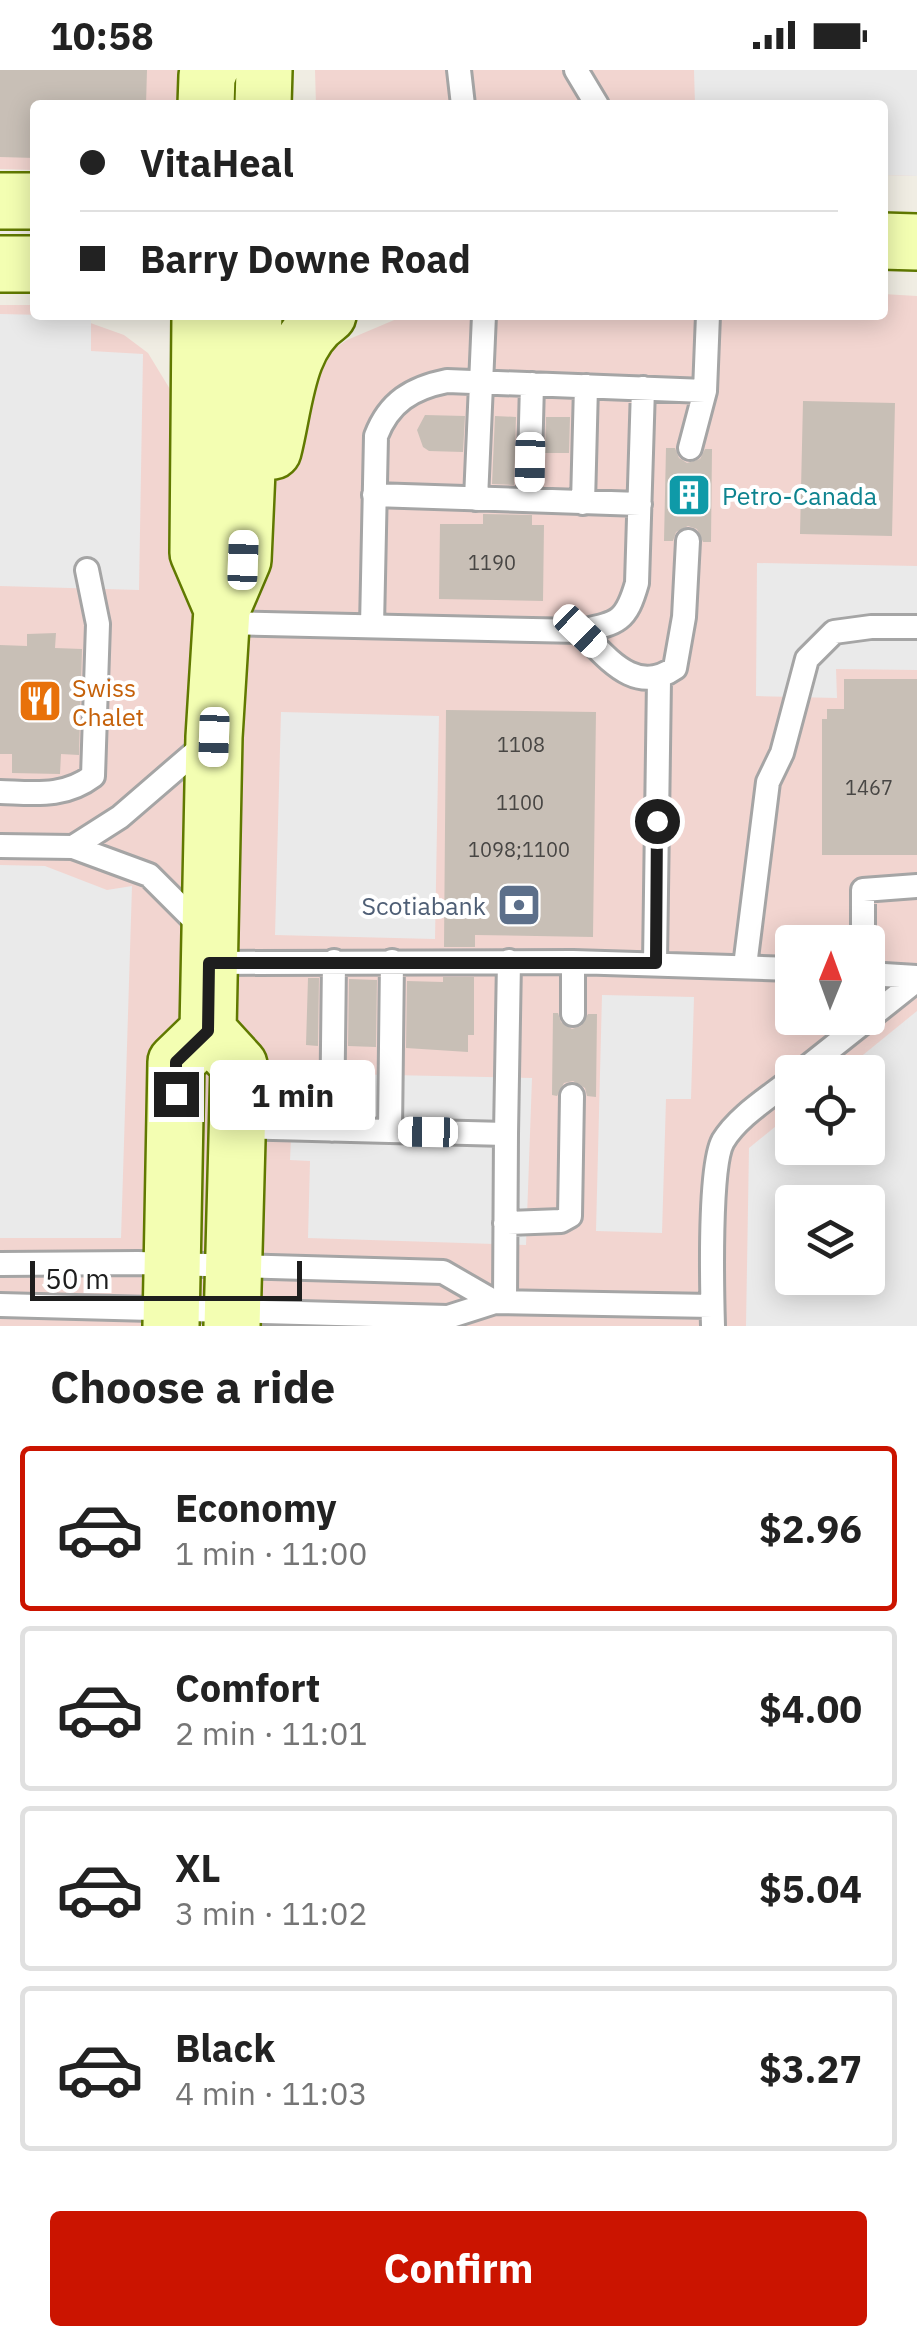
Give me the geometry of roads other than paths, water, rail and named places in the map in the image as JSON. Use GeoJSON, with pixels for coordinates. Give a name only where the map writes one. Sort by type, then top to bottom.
{"type":"FeatureCollection","features":[{"type":"Feature","properties":{"kind":"main road"},"geometry":{"type":"LineString","coordinates":[[206,100],[210,70]]}},
{"type":"Feature","properties":{"kind":"main road"},"geometry":{"type":"LineString","coordinates":[[263,100],[264,70]]}},
{"type":"Feature","properties":{"kind":"main road"},"geometry":{"type":"LineString","coordinates":[[0,201],[30,201]]}},
{"type":"Feature","properties":{"kind":"main road"},"geometry":{"type":"LineString","coordinates":[[888,241],[917,242]]}},
{"type":"Feature","properties":{"kind":"main road"},"geometry":{"type":"LineString","coordinates":[[0,264],[30,264]]}},
{"type":"Feature","properties":{"kind":"main road"},"geometry":{"type":"LineString","coordinates":[[160,320],[200,372]]}},
{"type":"Feature","properties":{"kind":"main road"},"geometry":{"type":"LineString","coordinates":[[200,320],[198,552],[222,616]]}},
{"type":"Feature","properties":{"kind":"main road"},"geometry":{"type":"LineString","coordinates":[[232,1300],[239,1065],[208,1031],[209,950],[214,737],[222,616],[243,560],[254,320]]}},
{"type":"Feature","properties":{"kind":"main road"},"geometry":{"type":"LineString","coordinates":[[244,529],[270,466],[290,373],[302,341],[321,320]]}},
{"type":"Feature","properties":{"kind":"main road"},"geometry":{"type":"LineString","coordinates":[[172,1299],[176,1062],[208,1031]]}},
{"type":"Feature","properties":{"kind":"lane"},"geometry":{"type":"LineString","coordinates":[[459,70],[463,100]]}},
{"type":"Feature","properties":{"kind":"lane"},"geometry":{"type":"LineString","coordinates":[[576,70],[595,100]]}},
{"type":"Feature","properties":{"kind":"lane"},"geometry":{"type":"LineString","coordinates":[[476,499],[484,320]]}},
{"type":"Feature","properties":{"kind":"lane"},"geometry":{"type":"LineString","coordinates":[[690,448],[706,390],[708,320]]}},
{"type":"Feature","properties":{"kind":"lane"},"geometry":{"type":"LineString","coordinates":[[372,626],[376,436],[384,415],[401,398],[424,386],[447,381],[706,390]]}},
{"type":"Feature","properties":{"kind":"lane"},"geometry":{"type":"LineString","coordinates":[[529,500],[532,384]]}},
{"type":"Feature","properties":{"kind":"lane"},"geometry":{"type":"LineString","coordinates":[[583,502],[586,386]]}},
{"type":"Feature","properties":{"kind":"lane"},"geometry":{"type":"LineString","coordinates":[[222,616],[372,626],[580,631],[616,623],[630,609],[637,583],[643,388]]}},
{"type":"Feature","properties":{"kind":"lane"},"geometry":{"type":"LineString","coordinates":[[374,495],[640,504]]}},
{"type":"Feature","properties":{"kind":"lane"},"geometry":{"type":"LineString","coordinates":[[580,631],[622,670],[659,679],[675,668],[688,541]]}},
{"type":"Feature","properties":{"kind":"lane"},"geometry":{"type":"LineString","coordinates":[[0,792],[56,794],[77,788],[93,776],[98,624],[87,570]]}},
{"type":"Feature","properties":{"kind":"lane"},"geometry":{"type":"LineString","coordinates":[[745,966],[768,782],[782,753],[808,659],[834,632],[871,626],[917,626]]}},
{"type":"Feature","properties":{"kind":"lane"},"geometry":{"type":"LineString","coordinates":[[656,963],[659,679]]}},
{"type":"Feature","properties":{"kind":"lane"},"geometry":{"type":"LineString","coordinates":[[73,848],[120,817],[214,737]]}},
{"type":"Feature","properties":{"kind":"lane"},"geometry":{"type":"LineString","coordinates":[[0,846],[73,848],[149,875],[209,950],[334,961],[656,963],[775,968]]}},
{"type":"Feature","properties":{"kind":"lane"},"geometry":{"type":"LineString","coordinates":[[862,925],[863,890],[917,886]]}},
{"type":"Feature","properties":{"kind":"lane"},"geometry":{"type":"LineString","coordinates":[[332,1130],[334,961]]}},
{"type":"Feature","properties":{"kind":"lane"},"geometry":{"type":"LineString","coordinates":[[390,1131],[392,961]]}},
{"type":"Feature","properties":{"kind":"lane"},"geometry":{"type":"LineString","coordinates":[[500,1302],[509,961]]}},
{"type":"Feature","properties":{"kind":"lane"},"geometry":{"type":"LineString","coordinates":[[573,962],[573,1014]]}},
{"type":"Feature","properties":{"kind":"lane"},"geometry":{"type":"LineString","coordinates":[[885,975],[917,978]]}},
{"type":"Feature","properties":{"kind":"lane"},"geometry":{"type":"LineString","coordinates":[[822,1055],[917,978]]}},
{"type":"Feature","properties":{"kind":"lane"},"geometry":{"type":"LineString","coordinates":[[0,1305],[232,1300],[448,1317],[500,1302],[712,1316],[715,1170],[722,1142],[775,1094]]}},
{"type":"Feature","properties":{"kind":"lane"},"geometry":{"type":"LineString","coordinates":[[505,1222],[561,1221],[570,1216],[572,1096]]}},
{"type":"Feature","properties":{"kind":"lane"},"geometry":{"type":"LineString","coordinates":[[237,1127],[506,1134]]}},
{"type":"Feature","properties":{"kind":"lane"},"geometry":{"type":"LineString","coordinates":[[0,1264],[172,1299],[232,1300],[442,1272],[500,1302]]}},
{"type":"Feature","properties":{"kind":"place","name":"Petro-Canada"},"geometry":{"type":"Point","coordinates":[689,495]}},
{"type":"Feature","properties":{"kind":"place","name":"Swiss Chalet"},"geometry":{"type":"Point","coordinates":[40,701]}},
{"type":"Feature","properties":{"kind":"place","name":"Scotiabank"},"geometry":{"type":"Point","coordinates":[519,905]}}]}
